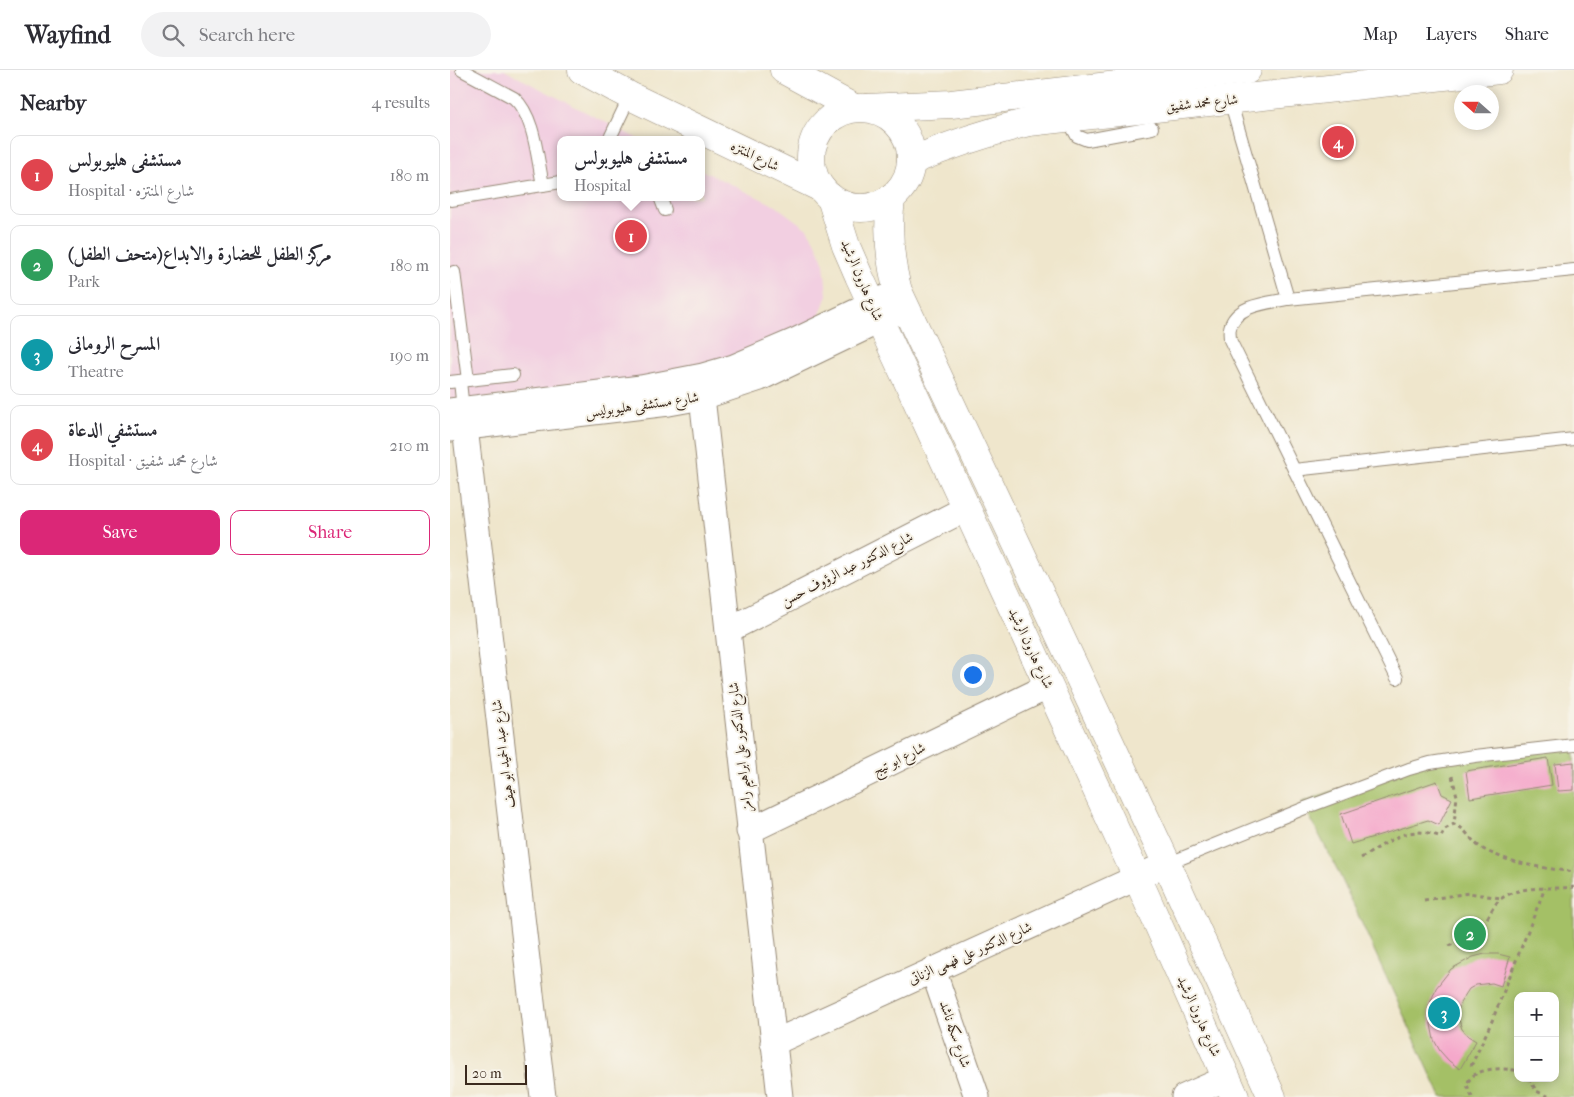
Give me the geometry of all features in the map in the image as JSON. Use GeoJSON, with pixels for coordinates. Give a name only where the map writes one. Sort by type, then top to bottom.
{"type":"FeatureCollection","features":[{"type":"Feature","properties":{"kind":"street","name":"شارع المنتزه"},"geometry":{"type":"LineString","coordinates":[[582,70],[630,96],[826,193]]}},
{"type":"Feature","properties":{"kind":"street"},"geometry":{"type":"LineString","coordinates":[[784,70],[860,108],[884,114],[899,126],[906,136],[910,148],[911,161],[908,175],[901,188],[890,198],[876,205],[860,208],[845,205],[826,193],[815,178],[812,167],[813,144],[824,124],[842,111],[860,108]]}},
{"type":"Feature","properties":{"kind":"street","name":"شارع محمد شفيق"},"geometry":{"type":"LineString","coordinates":[[860,108],[951,104],[1247,70]]}},
{"type":"Feature","properties":{"kind":"street","name":"شارع محمد شفيق"},"geometry":{"type":"LineString","coordinates":[[911,161],[954,143],[1029,122],[1499,70]]}},
{"type":"Feature","properties":{"kind":"street","name":"شارع هارون الرشيد"},"geometry":{"type":"LineString","coordinates":[[826,193],[846,246],[1137,878],[1231,1088]]}},
{"type":"Feature","properties":{"kind":"street","name":"شارع هارون الرشيد"},"geometry":{"type":"LineString","coordinates":[[890,198],[888,248],[902,300],[1167,864],[1272,1097]]}},
{"type":"Feature","properties":{"kind":"street","name":"شارع مستشفى هليوبوليس"},"geometry":{"type":"LineString","coordinates":[[457,420],[670,403],[702,397],[760,378],[876,312],[902,300]]}},
{"type":"Feature","properties":{"kind":"street","name":"شارع مستشفى هليوبوليس"},"geometry":{"type":"LineString","coordinates":[[457,420],[704,376],[734,367],[795,341],[876,312]]}},
{"type":"Feature","properties":{"kind":"street","name":"شارع الدكتور على ابراهيم رامز"},"geometry":{"type":"LineString","coordinates":[[702,397],[780,1097]]}},
{"type":"Feature","properties":{"kind":"street","name":"شارع عبد الحميد ابو هيف"},"geometry":{"type":"LineString","coordinates":[[457,420],[543,1097]]}},
{"type":"Feature","properties":{"kind":"street","name":"شارع الدكتور عبد الرؤوف حسن"},"geometry":{"type":"LineString","coordinates":[[728,630],[967,508]]}},
{"type":"Feature","properties":{"kind":"street","name":"شارع ابو تيج"},"geometry":{"type":"LineString","coordinates":[[750,831],[1049,686]]}},
{"type":"Feature","properties":{"kind":"street","name":"شارع الدكتور على فهمى الزناتى"},"geometry":{"type":"LineString","coordinates":[[773,1043],[1167,864]]}},
{"type":"Feature","properties":{"kind":"street","name":"شارع سكه ناشد"},"geometry":{"type":"LineString","coordinates":[[933,970],[977,1097]]}},
{"type":"Feature","properties":{"kind":"street"},"geometry":{"type":"LineString","coordinates":[[1184,1097],[1231,1088]]}},
{"type":"Feature","properties":{"kind":"lane"},"geometry":{"type":"LineString","coordinates":[[462,70],[514,98],[521,104],[529,120],[543,185]]}},
{"type":"Feature","properties":{"kind":"lane"},"geometry":{"type":"LineString","coordinates":[[612,136],[630,96]]}},
{"type":"Feature","properties":{"kind":"lane"},"geometry":{"type":"LineString","coordinates":[[1230,100],[1288,299]]}},
{"type":"Feature","properties":{"kind":"lane"},"geometry":{"type":"LineString","coordinates":[[1067,118],[1077,136],[1087,140],[1152,128]]}},
{"type":"Feature","properties":{"kind":"lane"},"geometry":{"type":"LineString","coordinates":[[451,200],[557,183]]}},
{"type":"Feature","properties":{"kind":"lane"},"geometry":{"type":"LineString","coordinates":[[662,201],[665,210]]}},
{"type":"Feature","properties":{"kind":"lane"},"geometry":{"type":"LineString","coordinates":[[1397,678],[1230,340],[1230,328],[1236,317],[1246,309],[1288,299],[1574,270]]}},
{"type":"Feature","properties":{"kind":"lane"},"geometry":{"type":"LineString","coordinates":[[454,272],[459,381],[457,420]]}},
{"type":"Feature","properties":{"kind":"lane"},"geometry":{"type":"LineString","coordinates":[[459,381],[513,376]]}},
{"type":"Feature","properties":{"kind":"lane"},"geometry":{"type":"LineString","coordinates":[[1294,470],[1574,439]]}},
{"type":"Feature","properties":{"kind":"lane"},"geometry":{"type":"LineString","coordinates":[[1167,864],[1314,804],[1409,769],[1430,763],[1475,756],[1574,745]]}},
{"type":"Feature","properties":{"kind":"path"},"geometry":{"type":"LineString","coordinates":[[1450,770],[1457,796],[1454,824]]}},
{"type":"Feature","properties":{"kind":"path"},"geometry":{"type":"LineString","coordinates":[[1361,858],[1400,835],[1425,831],[1441,837],[1445,829],[1454,824]]}},
{"type":"Feature","properties":{"kind":"path"},"geometry":{"type":"LineString","coordinates":[[1454,824],[1459,826],[1479,846],[1494,854],[1526,864],[1574,872]]}},
{"type":"Feature","properties":{"kind":"path"},"geometry":{"type":"LineString","coordinates":[[1424,900],[1469,893],[1500,898],[1519,892],[1545,888],[1574,887]]}},
{"type":"Feature","properties":{"kind":"path"},"geometry":{"type":"LineString","coordinates":[[1471,1066],[1492,1021],[1545,888]]}},
{"type":"Feature","properties":{"kind":"path"},"geometry":{"type":"LineString","coordinates":[[1449,946],[1469,936],[1481,926],[1500,898]]}},
{"type":"Feature","properties":{"kind":"path"},"geometry":{"type":"LineString","coordinates":[[1472,1097],[1467,1085],[1474,1076],[1498,1068],[1514,1070]]}},
{"type":"Feature","properties":{"kind":"path"},"geometry":{"type":"LineString","coordinates":[[1531,1082],[1536,1092],[1550,1097]]}},
{"type":"Feature","properties":{"kind":"shaded area"},"geometry":{"type":"Polygon","coordinates":[[[450,70],[504,70],[632,136],[557,136],[557,201],[705,201],[705,172],[776,206],[807,229],[816,243],[824,264],[827,295],[819,317],[806,329],[678,377],[450,402],[450,70]]]}},
{"type":"Feature","properties":{"kind":"green space"},"geometry":{"type":"Polygon","coordinates":[[[1574,742],[1574,1097],[1441,1097],[1338,871],[1302,802],[1409,764],[1574,742]]]}},
{"type":"Feature","properties":{"kind":"building"},"geometry":{"type":"Polygon","coordinates":[[[1548,758],[1552,785],[1470,798],[1466,771],[1548,758]]]}},
{"type":"Feature","properties":{"kind":"building"},"geometry":{"type":"Polygon","coordinates":[[[1574,762],[1574,790],[1558,791],[1555,764],[1574,762]]]}},
{"type":"Feature","properties":{"kind":"building"},"geometry":{"type":"Polygon","coordinates":[[[1437,781],[1442,794],[1452,799],[1439,825],[1428,820],[1351,844],[1341,814],[1437,781]]]}},
{"type":"Feature","properties":{"kind":"building"},"geometry":{"type":"Polygon","coordinates":[[[1485,954],[1498,954],[1510,957],[1501,986],[1492,983],[1476,985],[1469,989],[1460,1003],[1458,1011],[1462,1029],[1476,1041],[1460,1069],[1440,1051],[1434,1040],[1429,1014],[1431,1001],[1436,988],[1451,969],[1473,957],[1485,954]]]}},
{"type":"Feature","properties":{"kind":"place","name":"مستشفي الدعاة"},"geometry":{"type":"Point","coordinates":[1338,142]}},
{"type":"Feature","properties":{"kind":"place","name":"مستشفى هليوبولس"},"geometry":{"type":"Point","coordinates":[631,236]}},
{"type":"Feature","properties":{"kind":"place","name":"مركز الطفل للحضارة والابداع(متحف الطفل)"},"geometry":{"type":"Point","coordinates":[1470,934]}},
{"type":"Feature","properties":{"kind":"place","name":"المسرح الرومانى"},"geometry":{"type":"Point","coordinates":[1444,1013]}}]}
